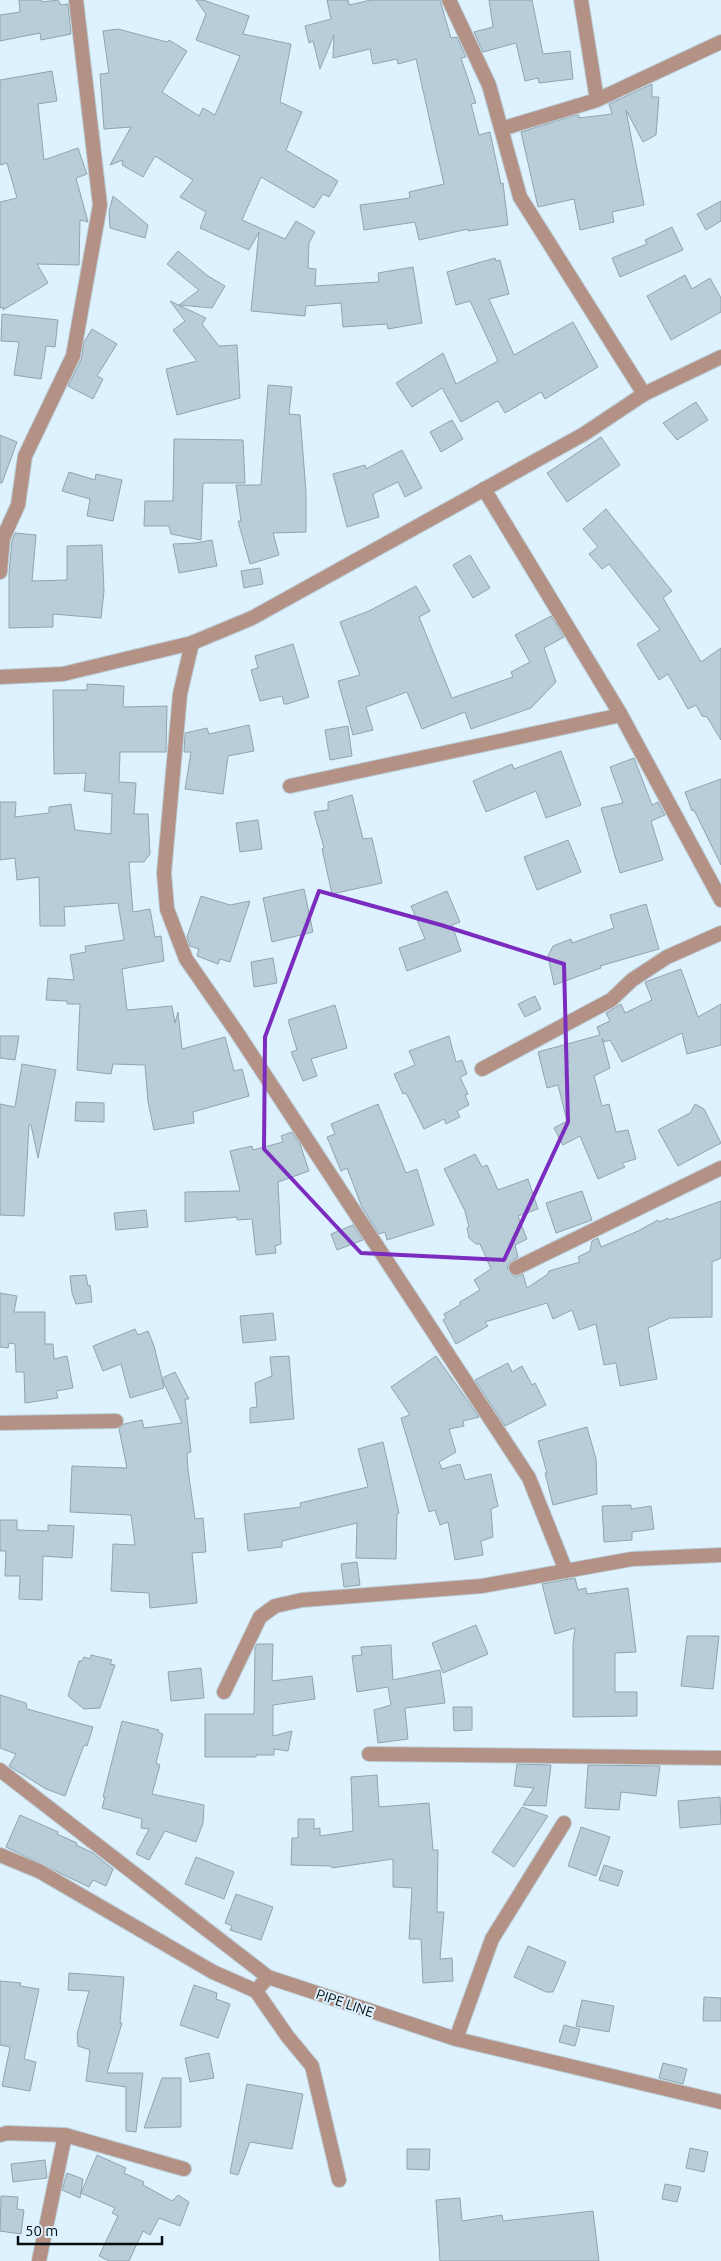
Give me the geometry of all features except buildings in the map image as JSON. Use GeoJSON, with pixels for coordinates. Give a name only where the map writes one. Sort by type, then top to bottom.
{"type":"FeatureCollection","features":[{"type":"Feature","properties":{"kind":"street"},"geometry":{"type":"LineString","coordinates":[[0,572],[3,538],[18,505],[25,456],[73,356],[100,206],[76,0]]}},
{"type":"Feature","properties":{"kind":"street"},"geometry":{"type":"LineString","coordinates":[[449,0],[489,85],[520,197],[644,394]]}},
{"type":"Feature","properties":{"kind":"street"},"geometry":{"type":"LineString","coordinates":[[581,0],[597,100]]}},
{"type":"Feature","properties":{"kind":"street"},"geometry":{"type":"LineString","coordinates":[[501,129],[597,100],[721,42]]}},
{"type":"Feature","properties":{"kind":"street"},"geometry":{"type":"LineString","coordinates":[[0,677],[63,674],[192,643],[252,618],[584,434],[644,394],[721,357]]}},
{"type":"Feature","properties":{"kind":"street"},"geometry":{"type":"LineString","coordinates":[[484,489],[621,715],[721,900]]}},
{"type":"Feature","properties":{"kind":"street"},"geometry":{"type":"LineString","coordinates":[[192,643],[180,694],[164,873],[167,909],[186,959],[236,1031],[529,1478],[566,1571]]}},
{"type":"Feature","properties":{"kind":"street"},"geometry":{"type":"LineString","coordinates":[[290,786],[621,715]]}},
{"type":"Feature","properties":{"kind":"street"},"geometry":{"type":"LineString","coordinates":[[482,1069],[610,1000],[632,980],[667,957],[721,933]]}},
{"type":"Feature","properties":{"kind":"street"},"geometry":{"type":"LineString","coordinates":[[516,1268],[721,1168]]}},
{"type":"Feature","properties":{"kind":"street"},"geometry":{"type":"LineString","coordinates":[[0,1423],[116,1421]]}},
{"type":"Feature","properties":{"kind":"street"},"geometry":{"type":"LineString","coordinates":[[224,1692],[260,1617],[275,1606],[302,1600],[482,1586],[632,1559],[721,1556]]}},
{"type":"Feature","properties":{"kind":"street"},"geometry":{"type":"LineString","coordinates":[[369,1754],[721,1758]]}},
{"type":"Feature","properties":{"kind":"street","name":"PIPE LINE"},"geometry":{"type":"LineString","coordinates":[[0,1770],[268,1977],[456,2039],[721,2102]]}},
{"type":"Feature","properties":{"kind":"street"},"geometry":{"type":"LineString","coordinates":[[456,2039],[492,1939],[564,1823]]}},
{"type":"Feature","properties":{"kind":"street"},"geometry":{"type":"LineString","coordinates":[[0,1855],[39,1871],[213,1972],[256,1991],[288,2037],[312,2066],[339,2180]]}},
{"type":"Feature","properties":{"kind":"street"},"geometry":{"type":"LineString","coordinates":[[256,1991],[268,1977]]}},
{"type":"Feature","properties":{"kind":"street"},"geometry":{"type":"LineString","coordinates":[[0,2135],[6,2133],[65,2135],[184,2169]]}},
{"type":"Feature","properties":{"kind":"street"},"geometry":{"type":"LineString","coordinates":[[39,2261],[65,2135]]}},
{"type":"Feature","properties":{"kind":"highlighted area"},"geometry":{"type":"Polygon","coordinates":[[[319,891],[441,925],[564,964],[568,1122],[504,1260],[361,1253],[264,1149],[265,1037],[319,891]]]}}]}
